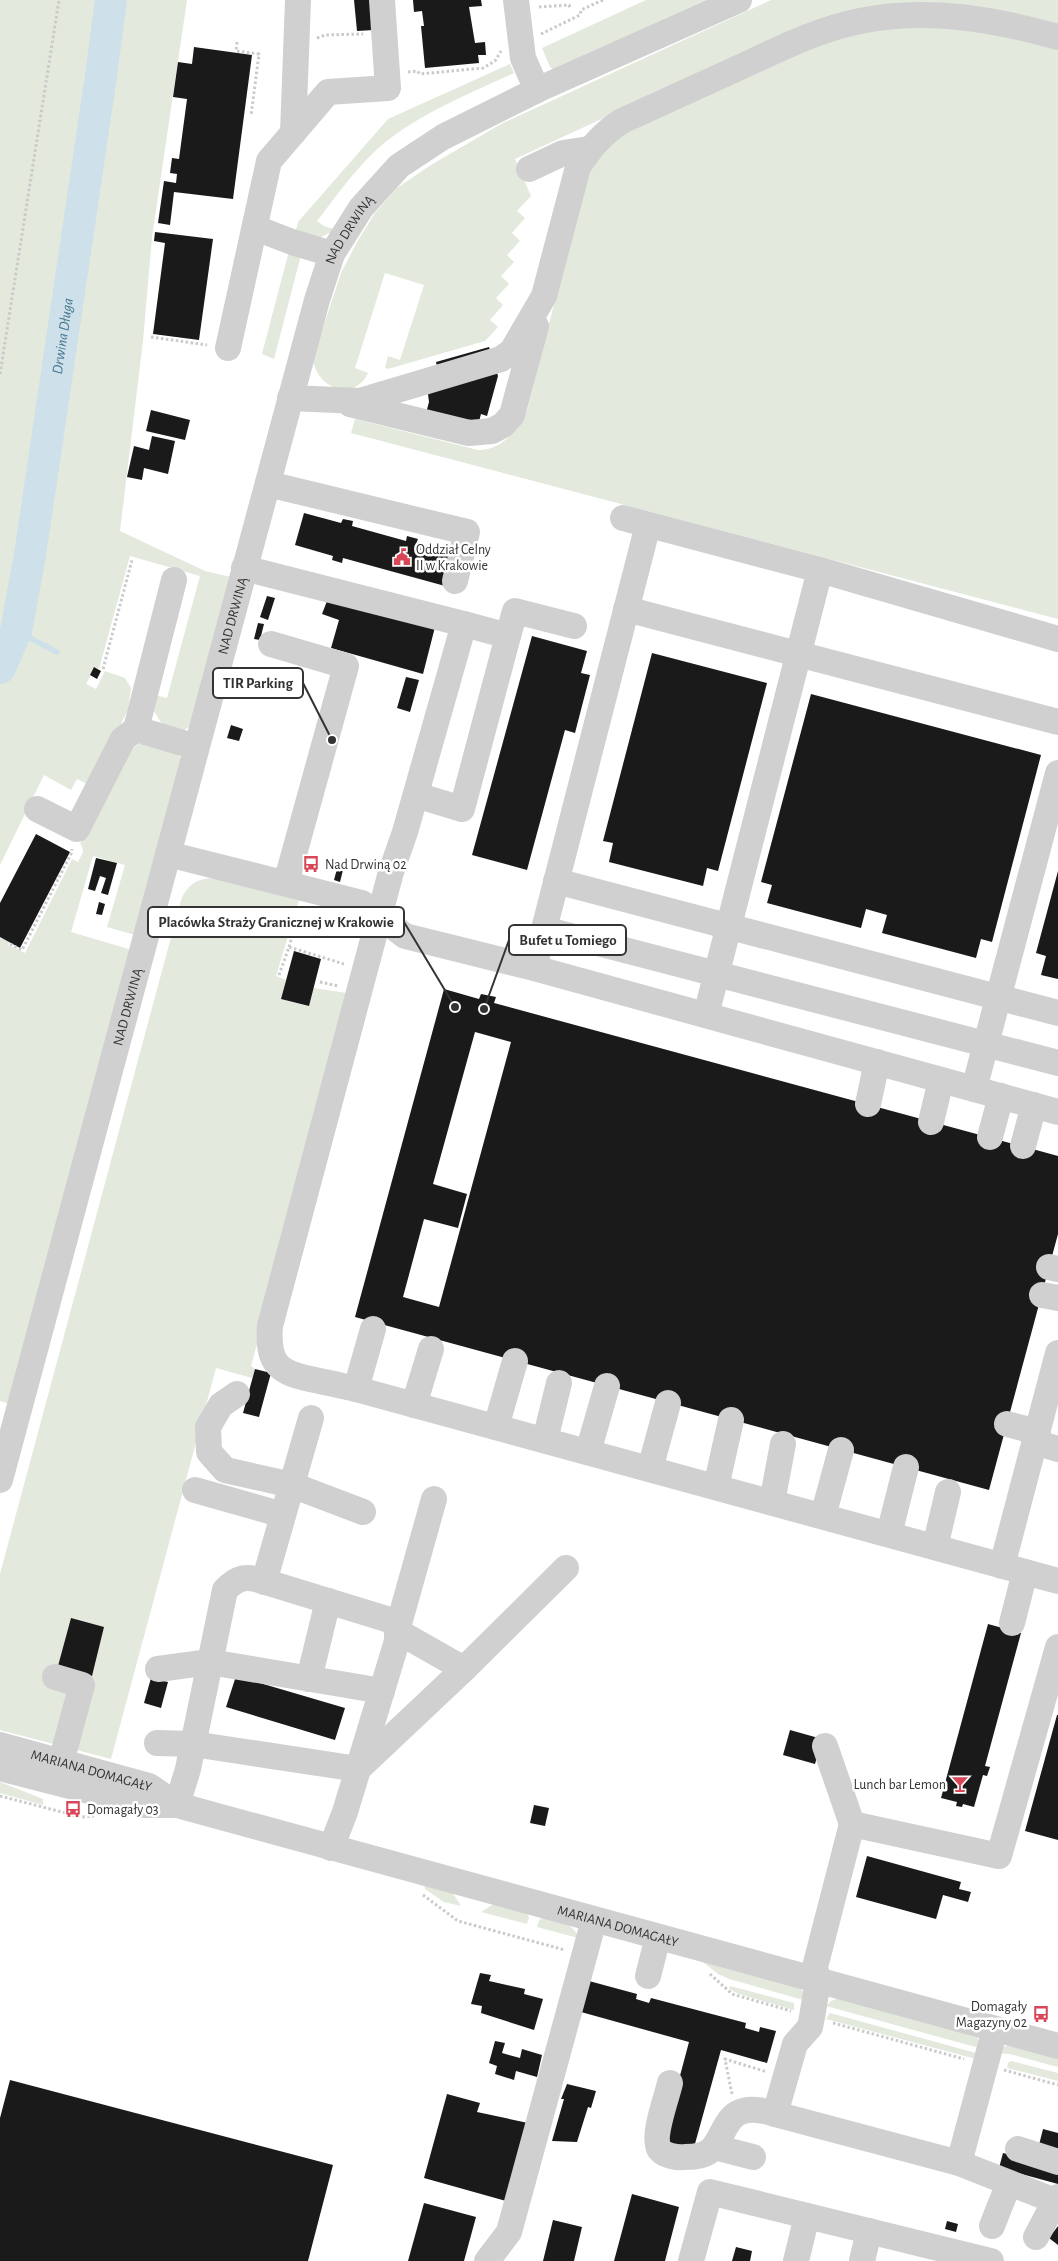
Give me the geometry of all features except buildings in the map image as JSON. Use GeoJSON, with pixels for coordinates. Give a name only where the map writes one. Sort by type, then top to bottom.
{"type":"FeatureCollection","features":[{"type":"Feature","properties":{"kind":"street"},"geometry":{"type":"LineString","coordinates":[[292,133],[298,0]]}},
{"type":"Feature","properties":{"kind":"street"},"geometry":{"type":"LineString","coordinates":[[228,348],[256,228],[269,161],[328,92],[388,88],[382,0]]}},
{"type":"Feature","properties":{"kind":"street"},"geometry":{"type":"LineString","coordinates":[[516,0],[524,58],[537,90]]}},
{"type":"Feature","properties":{"kind":"street","name":"NAD DRWINĄ"},"geometry":{"type":"LineString","coordinates":[[0,1480],[290,398],[332,254],[361,208],[399,166],[443,137],[537,90],[739,0]]}},
{"type":"Feature","properties":{"kind":"street"},"geometry":{"type":"LineString","coordinates":[[333,400],[469,433],[492,431],[503,425],[512,415],[578,167],[589,150],[604,133],[622,120],[792,43],[859,21],[926,14],[965,16],[1006,23],[1058,37]]}},
{"type":"Feature","properties":{"kind":"street"},"geometry":{"type":"LineString","coordinates":[[529,169],[563,152],[589,150]]}},
{"type":"Feature","properties":{"kind":"street"},"geometry":{"type":"LineString","coordinates":[[256,228],[292,242],[332,254]]}},
{"type":"Feature","properties":{"kind":"street"},"geometry":{"type":"LineString","coordinates":[[290,398],[360,401],[501,359],[512,351],[544,296]]}},
{"type":"Feature","properties":{"kind":"street"},"geometry":{"type":"LineString","coordinates":[[268,484],[467,532],[456,581]]}},
{"type":"Feature","properties":{"kind":"street"},"geometry":{"type":"LineString","coordinates":[[623,518],[820,570],[1058,639]]}},
{"type":"Feature","properties":{"kind":"street"},"geometry":{"type":"LineString","coordinates":[[534,968],[648,525]]}},
{"type":"Feature","properties":{"kind":"street"},"geometry":{"type":"LineString","coordinates":[[244,568],[508,636]]}},
{"type":"Feature","properties":{"kind":"street"},"geometry":{"type":"LineString","coordinates":[[706,1016],[820,570]]}},
{"type":"Feature","properties":{"kind":"street"},"geometry":{"type":"LineString","coordinates":[[37,809],[77,829],[123,739],[136,729],[174,580]]}},
{"type":"Feature","properties":{"kind":"street"},"geometry":{"type":"LineString","coordinates":[[626,609],[1058,722]]}},
{"type":"Feature","properties":{"kind":"street"},"geometry":{"type":"LineString","coordinates":[[416,795],[462,809],[515,611],[574,626]]}},
{"type":"Feature","properties":{"kind":"street"},"geometry":{"type":"LineString","coordinates":[[464,624],[406,832],[391,872],[270,1326],[269,1341],[272,1355],[280,1367],[290,1375],[356,1389],[1058,1581]]}},
{"type":"Feature","properties":{"kind":"street"},"geometry":{"type":"LineString","coordinates":[[270,644],[346,666],[286,883]]}},
{"type":"Feature","properties":{"kind":"street"},"geometry":{"type":"LineString","coordinates":[[136,729],[196,747]]}},
{"type":"Feature","properties":{"kind":"street"},"geometry":{"type":"LineString","coordinates":[[974,1089],[1058,773]]}},
{"type":"Feature","properties":{"kind":"street"},"geometry":{"type":"LineString","coordinates":[[168,854],[362,903],[405,936],[534,968],[1046,1109],[1023,1146]]}},
{"type":"Feature","properties":{"kind":"street"},"geometry":{"type":"LineString","coordinates":[[556,881],[1058,1013]]}},
{"type":"Feature","properties":{"kind":"street"},"geometry":{"type":"LineString","coordinates":[[544,928],[1058,1063]]}},
{"type":"Feature","properties":{"kind":"street"},"geometry":{"type":"LineString","coordinates":[[868,1104],[876,1062]]}},
{"type":"Feature","properties":{"kind":"street"},"geometry":{"type":"LineString","coordinates":[[931,1122],[941,1080]]}},
{"type":"Feature","properties":{"kind":"street"},"geometry":{"type":"LineString","coordinates":[[990,1137],[1001,1096]]}},
{"type":"Feature","properties":{"kind":"street"},"geometry":{"type":"LineString","coordinates":[[356,1389],[373,1330]]}},
{"type":"Feature","properties":{"kind":"street"},"geometry":{"type":"LineString","coordinates":[[414,1405],[431,1349]]}},
{"type":"Feature","properties":{"kind":"street"},"geometry":{"type":"LineString","coordinates":[[1012,1624],[1013,1569],[1043,1441],[1058,1353]]}},
{"type":"Feature","properties":{"kind":"street"},"geometry":{"type":"LineString","coordinates":[[496,1427],[515,1361]]}},
{"type":"Feature","properties":{"kind":"street"},"geometry":{"type":"LineString","coordinates":[[545,1440],[559,1383]]}},
{"type":"Feature","properties":{"kind":"street"},"geometry":{"type":"LineString","coordinates":[[588,1452],[607,1386]]}},
{"type":"Feature","properties":{"kind":"street"},"geometry":{"type":"LineString","coordinates":[[237,1394],[221,1405],[208,1427],[209,1452],[225,1470],[292,1485],[363,1512]]}},
{"type":"Feature","properties":{"kind":"street"},"geometry":{"type":"LineString","coordinates":[[650,1469],[668,1403]]}},
{"type":"Feature","properties":{"kind":"street"},"geometry":{"type":"LineString","coordinates":[[264,1582],[311,1418]]}},
{"type":"Feature","properties":{"kind":"street"},"geometry":{"type":"LineString","coordinates":[[716,1487],[731,1420]]}},
{"type":"Feature","properties":{"kind":"street"},"geometry":{"type":"LineString","coordinates":[[1007,1424],[1043,1441]]}},
{"type":"Feature","properties":{"kind":"street"},"geometry":{"type":"LineString","coordinates":[[772,1502],[782,1444]]}},
{"type":"Feature","properties":{"kind":"street"},"geometry":{"type":"LineString","coordinates":[[823,1516],[841,1450]]}},
{"type":"Feature","properties":{"kind":"street"},"geometry":{"type":"LineString","coordinates":[[889,1534],[906,1467]]}},
{"type":"Feature","properties":{"kind":"street"},"geometry":{"type":"LineString","coordinates":[[194,1490],[283,1515]]}},
{"type":"Feature","properties":{"kind":"street"},"geometry":{"type":"LineString","coordinates":[[935,1547],[948,1492]]}},
{"type":"Feature","properties":{"kind":"street"},"geometry":{"type":"LineString","coordinates":[[331,1848],[358,1769],[397,1641],[397,1631],[434,1499]]}},
{"type":"Feature","properties":{"kind":"street"},"geometry":{"type":"LineString","coordinates":[[358,1769],[464,1669],[566,1568]]}},
{"type":"Feature","properties":{"kind":"street"},"geometry":{"type":"LineString","coordinates":[[177,1805],[193,1744],[225,1590],[235,1580],[246,1577],[393,1621],[397,1631],[464,1669]]}},
{"type":"Feature","properties":{"kind":"street"},"geometry":{"type":"LineString","coordinates":[[309,1679],[328,1601]]}},
{"type":"Feature","properties":{"kind":"street"},"geometry":{"type":"LineString","coordinates":[[852,1824],[1000,1856],[1058,1647]]}},
{"type":"Feature","properties":{"kind":"street"},"geometry":{"type":"LineString","coordinates":[[158,1669],[210,1662],[382,1691]]}},
{"type":"Feature","properties":{"kind":"street"},"geometry":{"type":"LineString","coordinates":[[55,1677],[82,1685],[61,1762]]}},
{"type":"Feature","properties":{"kind":"street"},"geometry":{"type":"LineString","coordinates":[[157,1743],[193,1744],[358,1769]]}},
{"type":"Feature","properties":{"kind":"street","name":"MARIANA DOMAGAŁY"},"geometry":{"type":"LineString","coordinates":[[0,1746],[149,1786],[177,1805]]}},
{"type":"Feature","properties":{"kind":"street"},"geometry":{"type":"LineString","coordinates":[[775,2114],[795,2044],[810,2027],[816,2006],[818,1981],[815,1967],[852,1824],[825,1746]]}},
{"type":"Feature","properties":{"kind":"street","name":"MARIANA DOMAGAŁY"},"geometry":{"type":"LineString","coordinates":[[0,1768],[143,1805],[177,1805],[1058,2046]]}},
{"type":"Feature","properties":{"kind":"street"},"geometry":{"type":"LineString","coordinates":[[487,2261],[509,2232],[594,1920]]}},
{"type":"Feature","properties":{"kind":"street"},"geometry":{"type":"LineString","coordinates":[[648,1976],[658,1937]]}},
{"type":"Feature","properties":{"kind":"street"},"geometry":{"type":"LineString","coordinates":[[959,2163],[995,2029]]}},
{"type":"Feature","properties":{"kind":"street"},"geometry":{"type":"LineString","coordinates":[[670,2083],[658,2133],[660,2150],[669,2155],[694,2157],[706,2154],[714,2147],[728,2123],[737,2114],[749,2110],[762,2110],[959,2163],[1056,2199],[1036,2237]]}},
{"type":"Feature","properties":{"kind":"street"},"geometry":{"type":"LineString","coordinates":[[714,2147],[754,2157]]}},
{"type":"Feature","properties":{"kind":"street"},"geometry":{"type":"LineString","coordinates":[[1018,2149],[1058,2162]]}},
{"type":"Feature","properties":{"kind":"street"},"geometry":{"type":"LineString","coordinates":[[992,2226],[1010,2183]]}},
{"type":"Feature","properties":{"kind":"street"},"geometry":{"type":"LineString","coordinates":[[688,2247],[710,2192],[991,2261]]}},
{"type":"Feature","properties":{"kind":"street"},"geometry":{"type":"LineString","coordinates":[[796,2261],[807,2216]]}},
{"type":"Feature","properties":{"kind":"street"},"geometry":{"type":"LineString","coordinates":[[862,2261],[869,2231]]}},
{"type":"Feature","properties":{"kind":"path"},"geometry":{"type":"LineString","coordinates":[[0,374],[59,0]]}},
{"type":"Feature","properties":{"kind":"path"},"geometry":{"type":"LineString","coordinates":[[536,0],[540,9],[569,5],[570,8]]}},
{"type":"Feature","properties":{"kind":"path"},"geometry":{"type":"LineString","coordinates":[[538,36],[580,15],[581,10],[603,0]]}},
{"type":"Feature","properties":{"kind":"path"},"geometry":{"type":"LineString","coordinates":[[296,46],[325,36],[368,33]]}},
{"type":"Feature","properties":{"kind":"path"},"geometry":{"type":"LineString","coordinates":[[237,42],[236,51],[259,54],[251,116]]}},
{"type":"Feature","properties":{"kind":"path"},"geometry":{"type":"LineString","coordinates":[[399,72],[417,71],[420,74],[457,72],[483,68],[495,61],[500,52],[506,49]]}},
{"type":"Feature","properties":{"kind":"path"},"geometry":{"type":"LineString","coordinates":[[103,669],[132,560]]}},
{"type":"Feature","properties":{"kind":"path"},"geometry":{"type":"LineString","coordinates":[[10,944],[22,950],[72,852],[71,842],[77,829]]}},
{"type":"Feature","properties":{"kind":"path"},"geometry":{"type":"LineString","coordinates":[[279,975],[301,906]]}},
{"type":"Feature","properties":{"kind":"path"},"geometry":{"type":"LineString","coordinates":[[289,948],[348,965]]}},
{"type":"Feature","properties":{"kind":"path"},"geometry":{"type":"LineString","coordinates":[[0,1796],[80,1817],[97,1816]]}},
{"type":"Feature","properties":{"kind":"path"},"geometry":{"type":"LineString","coordinates":[[443,1909],[458,1922],[567,1951]]}},
{"type":"Feature","properties":{"kind":"path"},"geometry":{"type":"LineString","coordinates":[[717,1980],[732,1994],[795,2012]]}},
{"type":"Feature","properties":{"kind":"path"},"geometry":{"type":"LineString","coordinates":[[830,2022],[971,2061]]}},
{"type":"Feature","properties":{"kind":"path"},"geometry":{"type":"LineString","coordinates":[[737,2114],[725,2059],[786,2078]]}},
{"type":"Feature","properties":{"kind":"path"},"geometry":{"type":"LineString","coordinates":[[999,2069],[1058,2085]]}},
{"type":"Feature","properties":{"kind":"shaded area"},"geometry":{"type":"Polygon","coordinates":[[[0,0],[187,0],[152,237],[143,341],[120,531],[205,571],[231,577],[193,724],[182,732],[163,726],[154,711],[154,695],[167,698],[200,576],[130,556],[99,669],[95,667],[86,684],[96,689],[105,671],[125,678],[131,688],[128,710],[89,785],[77,779],[71,790],[44,775],[0,865],[0,0]]]}},
{"type":"Feature","properties":{"kind":"shaded area"},"geometry":{"type":"Polygon","coordinates":[[[646,0],[716,0],[554,70],[550,67],[542,48],[646,0]]]}},
{"type":"Feature","properties":{"kind":"shaded area"},"geometry":{"type":"Polygon","coordinates":[[[771,0],[1058,0],[1058,26],[1035,19],[790,32],[515,159],[531,196],[517,211],[525,218],[512,233],[520,241],[507,255],[514,262],[501,276],[509,284],[496,298],[503,305],[490,320],[498,327],[485,341],[388,369],[385,367],[388,356],[400,360],[424,285],[385,273],[355,368],[368,373],[362,382],[354,388],[345,389],[336,388],[320,377],[315,368],[313,358],[341,273],[375,213],[397,188],[431,165],[501,124],[771,0]]]}},
{"type":"Feature","properties":{"kind":"shaded area"},"geometry":{"type":"Polygon","coordinates":[[[932,26],[981,29],[1058,48],[1058,619],[351,433],[355,419],[478,450],[495,447],[502,443],[518,426],[527,411],[583,190],[591,169],[601,153],[629,130],[803,51],[844,37],[889,28],[932,26]]]}},
{"type":"Feature","properties":{"kind":"shaded area"},"geometry":{"type":"Polygon","coordinates":[[[510,64],[514,73],[420,118],[371,155],[317,221],[324,226],[336,230],[316,239],[295,234],[298,222],[388,119],[510,64]]]}},
{"type":"Feature","properties":{"kind":"shaded area"},"geometry":{"type":"Polygon","coordinates":[[[289,251],[301,255],[274,359],[262,354],[289,251]]]}},
{"type":"Feature","properties":{"kind":"shaded area"},"geometry":{"type":"Polygon","coordinates":[[[148,743],[177,752],[182,761],[135,935],[107,927],[125,865],[93,856],[71,932],[132,950],[10,1404],[0,1401],[0,937],[10,942],[8,945],[25,953],[72,859],[78,862],[83,852],[80,844],[126,753],[139,744],[148,743]]]}},
{"type":"Feature","properties":{"kind":"shaded area"},"geometry":{"type":"Polygon","coordinates":[[[211,878],[299,900],[276,976],[286,980],[281,999],[308,1006],[313,988],[353,994],[251,1366],[255,1369],[252,1378],[216,1368],[111,1759],[0,1730],[0,1574],[181,900],[192,884],[211,878]]]}},
{"type":"Feature","properties":{"kind":"shaded area"},"geometry":{"type":"Polygon","coordinates":[[[0,1782],[43,1799],[43,1805],[0,1793],[0,1782]]]}},
{"type":"Feature","properties":{"kind":"shaded area"},"geometry":{"type":"Polygon","coordinates":[[[424,1884],[452,1892],[461,1906],[444,1902],[425,1889],[424,1884]]]}},
{"type":"Feature","properties":{"kind":"shaded area"},"geometry":{"type":"Polygon","coordinates":[[[494,1904],[525,1911],[529,1917],[527,1924],[481,1912],[494,1904]]]}},
{"type":"Feature","properties":{"kind":"shaded area"},"geometry":{"type":"Polygon","coordinates":[[[544,1917],[560,1921],[569,1926],[578,1938],[537,1927],[539,1920],[544,1917]]]}},
{"type":"Feature","properties":{"kind":"shaded area"},"geometry":{"type":"Polygon","coordinates":[[[703,1962],[798,1987],[805,1993],[807,2001],[729,1979],[718,1974],[703,1962]]]}},
{"type":"Feature","properties":{"kind":"shaded area"},"geometry":{"type":"Polygon","coordinates":[[[730,1986],[794,2003],[794,2010],[739,1994],[729,1989],[730,1986]]]}},
{"type":"Feature","properties":{"kind":"shaded area"},"geometry":{"type":"Polygon","coordinates":[[[840,1998],[977,2037],[983,2049],[826,2006],[831,2001],[840,1998]]]}},
{"type":"Feature","properties":{"kind":"shaded area"},"geometry":{"type":"Polygon","coordinates":[[[830,2013],[976,2053],[976,2059],[826,2019],[830,2013]]]}},
{"type":"Feature","properties":{"kind":"shaded area"},"geometry":{"type":"Polygon","coordinates":[[[1010,2045],[1058,2056],[1058,2067],[1010,2054],[995,2053],[1002,2047],[1010,2045]]]}},
{"type":"Feature","properties":{"kind":"shaded area"},"geometry":{"type":"Polygon","coordinates":[[[1011,2061],[1058,2073],[1058,2081],[1007,2068],[1008,2063],[1011,2061]]]}},
{"type":"Feature","properties":{"kind":"waterway","name":"Drwina Długa"},"geometry":{"type":"LineString","coordinates":[[0,668],[16,631],[30,555],[111,0]]}},
{"type":"Feature","properties":{"kind":"waterway"},"geometry":{"type":"LineString","coordinates":[[16,631],[57,652]]}},
{"type":"Feature","properties":{"kind":"place","name":"Oddział Celny II w Krakowie"},"geometry":{"type":"Point","coordinates":[402,557]}},
{"type":"Feature","properties":{"kind":"place","name":"TIR Parking"},"geometry":{"type":"Point","coordinates":[332,740]}},
{"type":"Feature","properties":{"kind":"place","name":"Nad Drwiną 02"},"geometry":{"type":"Point","coordinates":[311,864]}},
{"type":"Feature","properties":{"kind":"place","name":"Placówka Straży Granicznej w Krakowie"},"geometry":{"type":"Point","coordinates":[455,1007]}},
{"type":"Feature","properties":{"kind":"place","name":"Bufet u Tomiego"},"geometry":{"type":"Point","coordinates":[484,1009]}},
{"type":"Feature","properties":{"kind":"place","name":"Lunch bar Lemon"},"geometry":{"type":"Point","coordinates":[960,1784]}},
{"type":"Feature","properties":{"kind":"place","name":"Domagały 03"},"geometry":{"type":"Point","coordinates":[73,1809]}},
{"type":"Feature","properties":{"kind":"place","name":"Domagały Magazyny 02"},"geometry":{"type":"Point","coordinates":[1041,2014]}}]}
